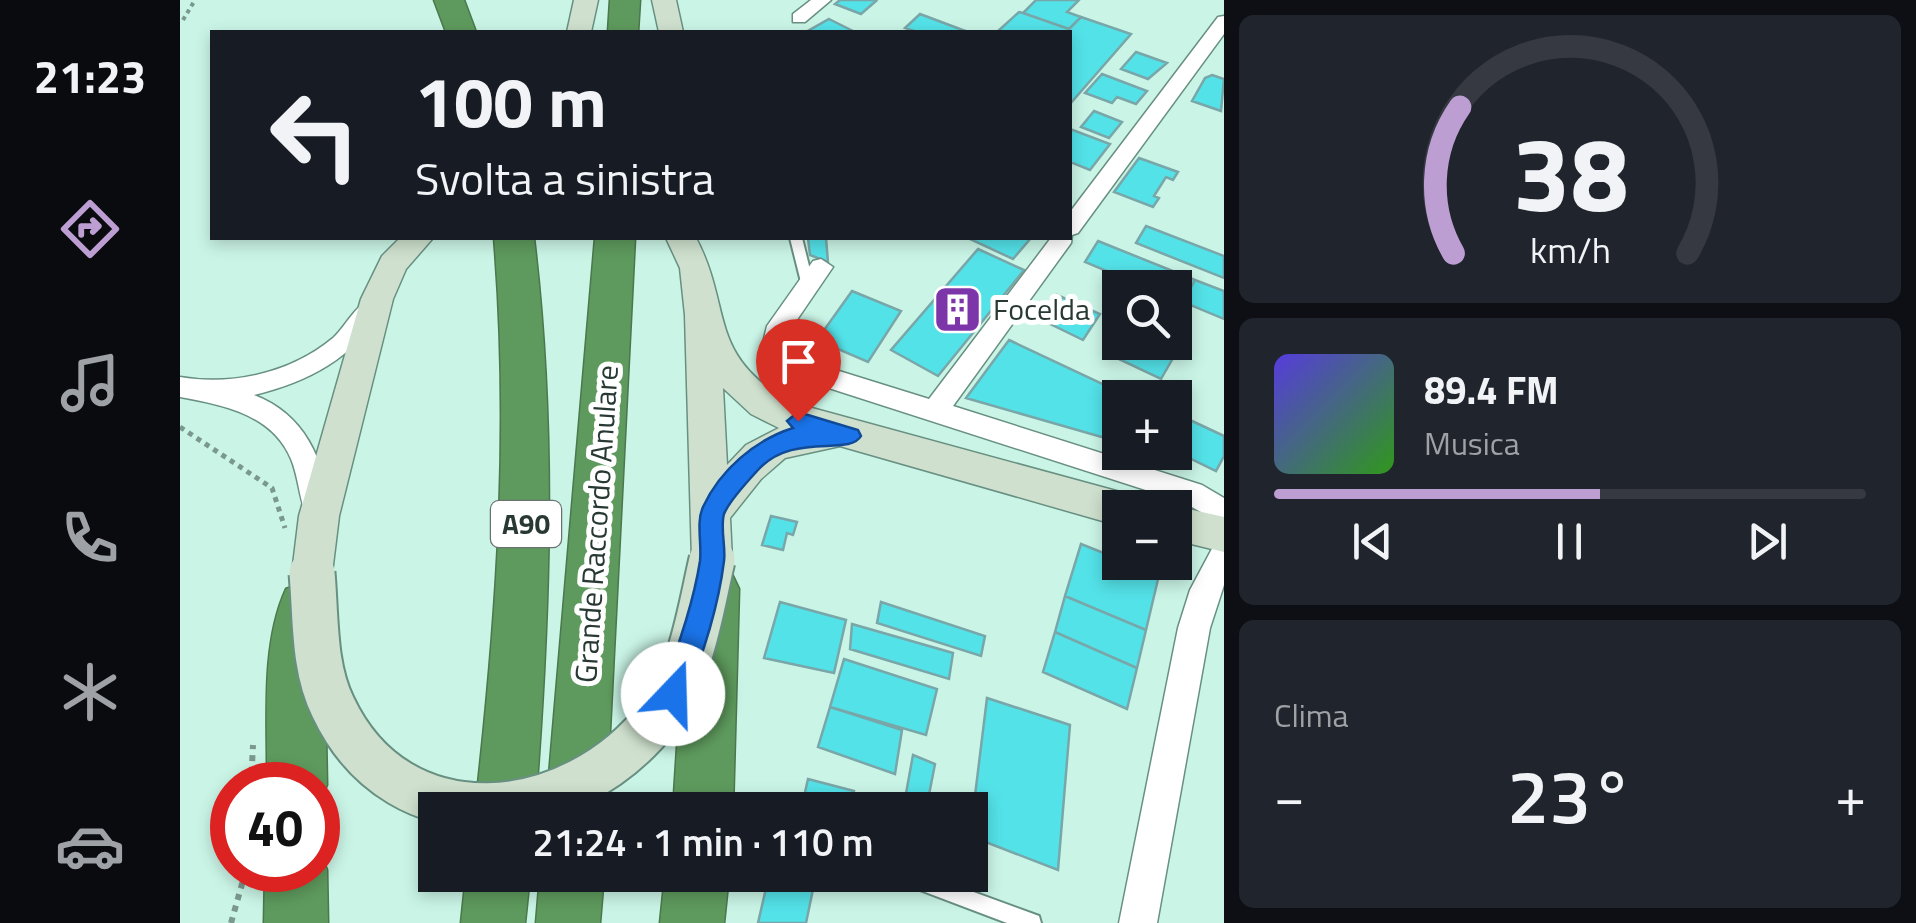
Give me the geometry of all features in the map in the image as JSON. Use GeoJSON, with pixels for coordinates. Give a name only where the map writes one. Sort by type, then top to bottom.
{"type":"FeatureCollection","features":[{"type":"Feature","properties":{"kind":"highway"},"geometry":{"type":"LineString","coordinates":[[449,0],[460,30]]}},
{"type":"Feature","properties":{"kind":"highway"},"geometry":{"type":"LineString","coordinates":[[624,30],[625,0]]}},
{"type":"Feature","properties":{"kind":"highway","name":"A90"},"geometry":{"type":"LineString","coordinates":[[505,792],[527,511],[526,362],[514,240]]}},
{"type":"Feature","properties":{"kind":"highway","name":"Grande Raccordo Anulare"},"geometry":{"type":"LineString","coordinates":[[577,792],[616,240]]}},
{"type":"Feature","properties":{"kind":"highway"},"geometry":{"type":"LineString","coordinates":[[703,792],[714,628],[712,536]]}},
{"type":"Feature","properties":{"kind":"highway"},"geometry":{"type":"LineString","coordinates":[[297,762],[306,542]]}},
{"type":"Feature","properties":{"kind":"highway"},"geometry":{"type":"LineString","coordinates":[[296,892],[296,923]]}},
{"type":"Feature","properties":{"kind":"highway"},"geometry":{"type":"LineString","coordinates":[[493,923],[496,892]]}},
{"type":"Feature","properties":{"kind":"highway"},"geometry":{"type":"LineString","coordinates":[[568,923],[571,892]]}},
{"type":"Feature","properties":{"kind":"highway"},"geometry":{"type":"LineString","coordinates":[[692,923],[695,892]]}},
{"type":"Feature","properties":{"kind":"street"},"geometry":{"type":"LineString","coordinates":[[800,18],[822,0]]}},
{"type":"Feature","properties":{"kind":"street"},"geometry":{"type":"LineString","coordinates":[[1072,225],[1224,21]]}},
{"type":"Feature","properties":{"kind":"street"},"geometry":{"type":"LineString","coordinates":[[933,413],[1062,240]]}},
{"type":"Feature","properties":{"kind":"street"},"geometry":{"type":"LineString","coordinates":[[306,542],[377,299],[399,251]]}},
{"type":"Feature","properties":{"kind":"street"},"geometry":{"type":"LineString","coordinates":[[180,387],[219,392],[258,408],[287,426],[307,456],[306,542],[322,674],[332,705],[361,756],[412,793],[449,804],[492,807],[537,801],[576,787],[616,761],[647,731],[673,694],[684,668],[712,536],[696,253]]}},
{"type":"Feature","properties":{"kind":"street"},"geometry":{"type":"LineString","coordinates":[[815,276],[776,332],[773,345],[778,358],[802,372],[1192,492],[1224,513]]}},
{"type":"Feature","properties":{"kind":"street"},"geometry":{"type":"LineString","coordinates":[[219,392],[280,380],[316,364],[349,339],[377,299]]}},
{"type":"Feature","properties":{"kind":"street"},"geometry":{"type":"LineString","coordinates":[[702,314],[724,368],[752,397],[780,414],[1102,503]]}},
{"type":"Feature","properties":{"kind":"street"},"geometry":{"type":"LineString","coordinates":[[712,536],[750,462],[769,446],[792,437],[850,436]]}},
{"type":"Feature","properties":{"kind":"street"},"geometry":{"type":"LineString","coordinates":[[1192,528],[1224,536]]}},
{"type":"Feature","properties":{"kind":"street"},"geometry":{"type":"LineString","coordinates":[[1138,923],[1194,628],[1205,590],[1224,554]]}},
{"type":"Feature","properties":{"kind":"lane"},"geometry":{"type":"LineString","coordinates":[[797,240],[815,276]]}},
{"type":"Feature","properties":{"kind":"lane"},"geometry":{"type":"LineString","coordinates":[[948,892],[1032,923]]}},
{"type":"Feature","properties":{"kind":"path"},"geometry":{"type":"LineString","coordinates":[[183,20],[195,0]]}},
{"type":"Feature","properties":{"kind":"path"},"geometry":{"type":"LineString","coordinates":[[180,427],[272,488],[306,542]]}},
{"type":"Feature","properties":{"kind":"path"},"geometry":{"type":"LineString","coordinates":[[249,762],[254,740]]}},
{"type":"Feature","properties":{"kind":"path"},"geometry":{"type":"LineString","coordinates":[[231,923],[240,892]]}},
{"type":"Feature","properties":{"kind":"building"},"geometry":{"type":"Polygon","coordinates":[[[840,0],[876,1],[861,14],[835,4],[840,0]]]}},
{"type":"Feature","properties":{"kind":"building"},"geometry":{"type":"Polygon","coordinates":[[[1036,0],[1079,0],[1067,12],[1081,17],[1069,29],[1023,13],[1036,0]]]}},
{"type":"Feature","properties":{"kind":"building"},"geometry":{"type":"Polygon","coordinates":[[[1019,12],[1069,29],[1068,30],[999,30],[1019,12]]]}},
{"type":"Feature","properties":{"kind":"building"},"geometry":{"type":"Polygon","coordinates":[[[920,14],[963,30],[911,30],[905,28],[920,14]]]}},
{"type":"Feature","properties":{"kind":"building"},"geometry":{"type":"Polygon","coordinates":[[[1081,17],[1131,34],[1072,102],[1072,30],[1068,30],[1081,17]]]}},
{"type":"Feature","properties":{"kind":"building"},"geometry":{"type":"Polygon","coordinates":[[[829,19],[851,30],[810,30],[829,19]]]}},
{"type":"Feature","properties":{"kind":"building"},"geometry":{"type":"Polygon","coordinates":[[[1136,52],[1167,63],[1148,79],[1121,69],[1136,52]]]}},
{"type":"Feature","properties":{"kind":"building"},"geometry":{"type":"Polygon","coordinates":[[[1102,74],[1147,91],[1136,104],[1117,97],[1112,103],[1085,93],[1102,74]]]}},
{"type":"Feature","properties":{"kind":"building"},"geometry":{"type":"Polygon","coordinates":[[[1212,75],[1224,79],[1221,111],[1192,101],[1205,78],[1212,75]]]}},
{"type":"Feature","properties":{"kind":"building"},"geometry":{"type":"Polygon","coordinates":[[[1094,111],[1122,122],[1109,138],[1081,127],[1094,111]]]}},
{"type":"Feature","properties":{"kind":"building"},"geometry":{"type":"Polygon","coordinates":[[[1072,130],[1110,144],[1090,170],[1072,163],[1072,130]]]}},
{"type":"Feature","properties":{"kind":"building"},"geometry":{"type":"Polygon","coordinates":[[[1139,158],[1178,172],[1173,180],[1166,177],[1154,196],[1159,198],[1153,207],[1114,192],[1139,158]]]}},
{"type":"Feature","properties":{"kind":"building"},"geometry":{"type":"Polygon","coordinates":[[[1146,226],[1224,256],[1224,278],[1136,243],[1146,226]]]}},
{"type":"Feature","properties":{"kind":"building"},"geometry":{"type":"Polygon","coordinates":[[[808,240],[826,240],[828,262],[810,255],[808,240]]]}},
{"type":"Feature","properties":{"kind":"building"},"geometry":{"type":"Polygon","coordinates":[[[972,240],[1029,240],[1013,259],[972,240]]]}},
{"type":"Feature","properties":{"kind":"building"},"geometry":{"type":"Polygon","coordinates":[[[1098,241],[1170,270],[1104,270],[1085,262],[1098,241]]]}},
{"type":"Feature","properties":{"kind":"building","name":"Focelda"},"geometry":{"type":"Polygon","coordinates":[[[978,249],[1024,270],[938,376],[891,350],[978,249]]]}},
{"type":"Feature","properties":{"kind":"building"},"geometry":{"type":"Polygon","coordinates":[[[1195,280],[1224,291],[1224,319],[1192,306],[1195,280]]]}},
{"type":"Feature","properties":{"kind":"building"},"geometry":{"type":"Polygon","coordinates":[[[852,291],[901,311],[868,362],[817,340],[852,291]]]}},
{"type":"Feature","properties":{"kind":"building"},"geometry":{"type":"Polygon","coordinates":[[[1057,295],[1100,314],[1083,340],[1040,319],[1057,295]]]}},
{"type":"Feature","properties":{"kind":"building"},"geometry":{"type":"Polygon","coordinates":[[[1009,340],[1102,384],[1102,437],[966,398],[1009,340]]]}},
{"type":"Feature","properties":{"kind":"building"},"geometry":{"type":"Polygon","coordinates":[[[1121,360],[1172,360],[1161,379],[1121,360]]]}},
{"type":"Feature","properties":{"kind":"building"},"geometry":{"type":"Polygon","coordinates":[[[1192,421],[1224,436],[1224,456],[1216,471],[1192,459],[1192,421]]]}},
{"type":"Feature","properties":{"kind":"building"},"geometry":{"type":"Polygon","coordinates":[[[771,516],[797,522],[793,535],[787,533],[783,550],[762,545],[771,516]]]}},
{"type":"Feature","properties":{"kind":"building"},"geometry":{"type":"Polygon","coordinates":[[[1081,544],[1102,552],[1102,580],[1158,580],[1146,630],[1065,596],[1081,544]]]}},
{"type":"Feature","properties":{"kind":"building"},"geometry":{"type":"Polygon","coordinates":[[[1065,596],[1146,630],[1137,668],[1055,632],[1065,596]]]}},
{"type":"Feature","properties":{"kind":"building"},"geometry":{"type":"Polygon","coordinates":[[[780,602],[846,620],[834,673],[764,658],[780,602]]]}},
{"type":"Feature","properties":{"kind":"building"},"geometry":{"type":"Polygon","coordinates":[[[881,602],[985,636],[981,656],[877,623],[881,602]]]}},
{"type":"Feature","properties":{"kind":"building"},"geometry":{"type":"Polygon","coordinates":[[[852,624],[953,653],[949,679],[850,649],[852,624]]]}},
{"type":"Feature","properties":{"kind":"building"},"geometry":{"type":"Polygon","coordinates":[[[1055,632],[1137,668],[1127,709],[1043,672],[1055,632]]]}},
{"type":"Feature","properties":{"kind":"building"},"geometry":{"type":"Polygon","coordinates":[[[844,659],[937,689],[926,735],[830,707],[844,659]]]}},
{"type":"Feature","properties":{"kind":"building"},"geometry":{"type":"Polygon","coordinates":[[[987,698],[1070,725],[1058,870],[988,843],[988,792],[975,792],[987,698]]]}},
{"type":"Feature","properties":{"kind":"building"},"geometry":{"type":"Polygon","coordinates":[[[830,707],[902,730],[895,774],[818,747],[830,707]]]}},
{"type":"Feature","properties":{"kind":"building"},"geometry":{"type":"Polygon","coordinates":[[[913,755],[935,764],[930,792],[906,792],[913,755]]]}},
{"type":"Feature","properties":{"kind":"building"},"geometry":{"type":"Polygon","coordinates":[[[808,779],[854,791],[854,792],[805,792],[808,779]]]}},
{"type":"Feature","properties":{"kind":"building"},"geometry":{"type":"Polygon","coordinates":[[[765,892],[812,892],[806,923],[758,923],[765,892]]]}},
{"type":"Feature","properties":{"kind":"place","name":"Focelda"},"geometry":{"type":"Point","coordinates":[958,310]}},
{"type":"Feature","properties":{"kind":"route"},"geometry":{"type":"LineString","coordinates":[[673,694],[691,649],[712,560],[712,512],[750,462],[769,446],[792,437],[850,436],[798,421]]}}]}
